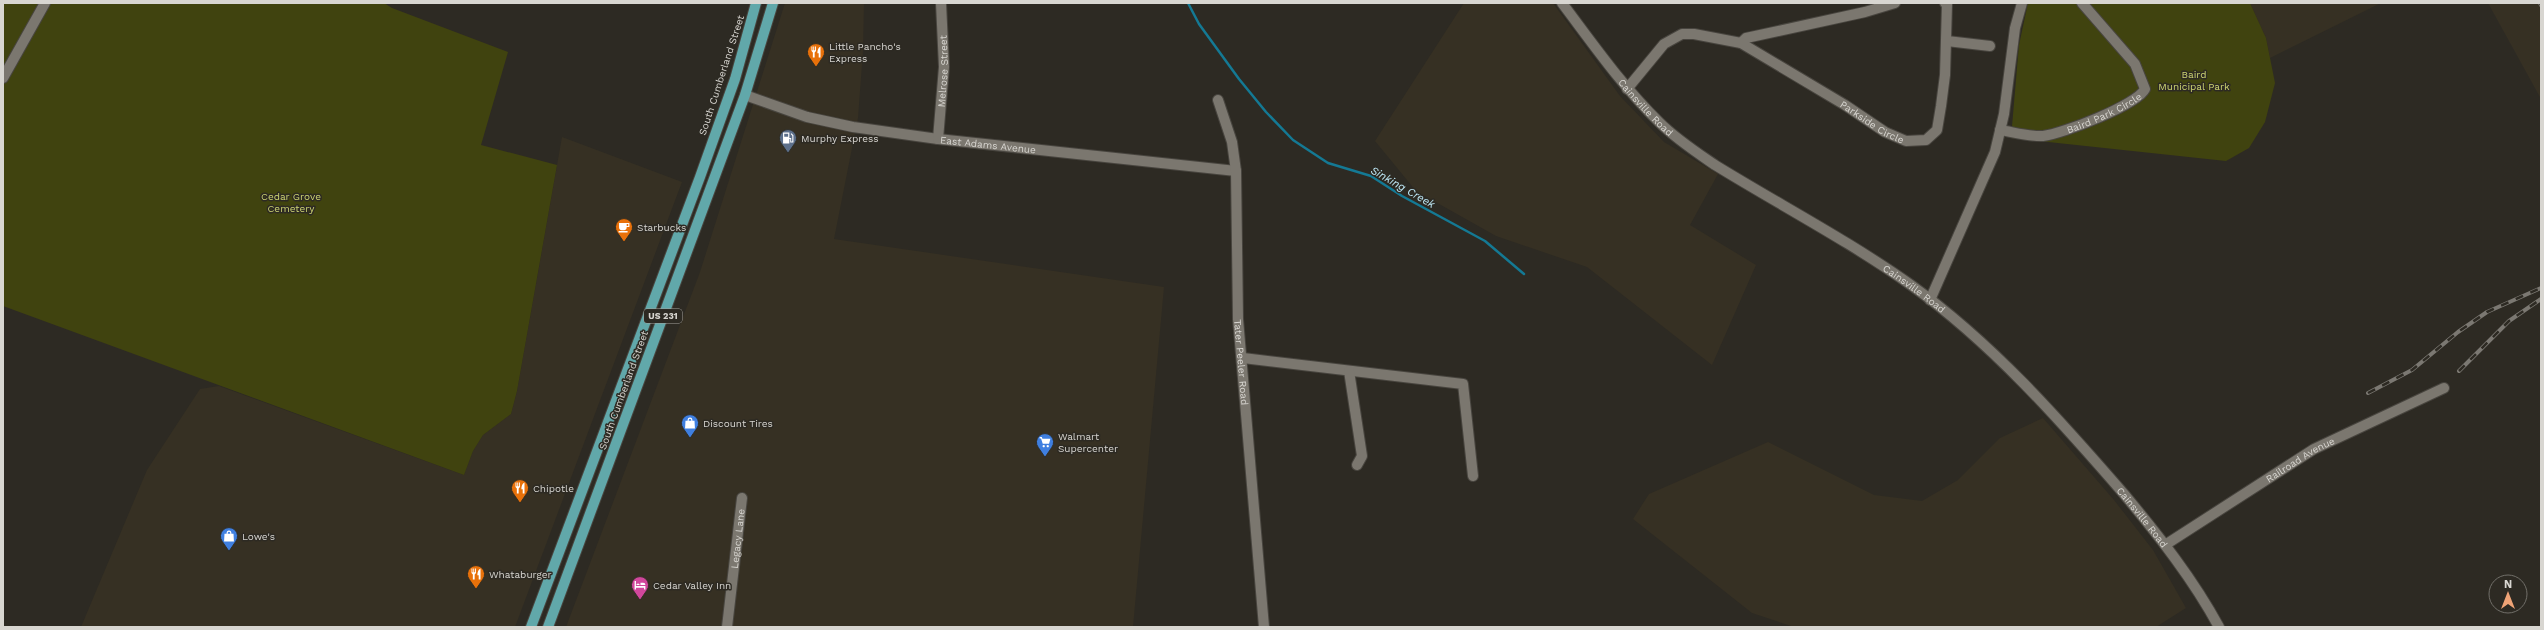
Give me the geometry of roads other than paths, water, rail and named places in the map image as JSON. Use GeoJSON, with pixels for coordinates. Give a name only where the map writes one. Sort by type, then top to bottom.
{"type":"FeatureCollection","features":[{"type":"Feature","properties":{"kind":"main road","name":"South Cumberland Street"},"geometry":{"type":"LineString","coordinates":[[531,627],[705,162],[734,79],[756,3]]}},
{"type":"Feature","properties":{"kind":"main road","name":"South Cumberland Street"},"geometry":{"type":"LineString","coordinates":[[548,627],[745,94],[773,3]]}},
{"type":"Feature","properties":{"kind":"street"},"geometry":{"type":"LineString","coordinates":[[3,78],[45,3]]}},
{"type":"Feature","properties":{"kind":"street","name":"Melrose Street"},"geometry":{"type":"LineString","coordinates":[[938,139],[944,67],[941,3]]}},
{"type":"Feature","properties":{"kind":"street","name":"Cainsville Road"},"geometry":{"type":"LineString","coordinates":[[1562,3],[1627,89],[1660,123],[1715,166],[1866,256],[1930,300],[1993,354],[2066,428],[2140,512],[2186,573],[2219,627]]}},
{"type":"Feature","properties":{"kind":"street"},"geometry":{"type":"LineString","coordinates":[[1741,43],[1746,38],[1865,12],[1895,3]]}},
{"type":"Feature","properties":{"kind":"street","name":"Parkside Circle"},"geometry":{"type":"LineString","coordinates":[[1627,89],[1664,44],[1682,34],[1741,43],[1845,105],[1884,132],[1906,141],[1926,140],[1937,130],[1945,75],[1947,41],[1947,4],[1945,3]]}},
{"type":"Feature","properties":{"kind":"street"},"geometry":{"type":"LineString","coordinates":[[1930,300],[1995,152],[2000,130],[2016,28],[2022,3]]}},
{"type":"Feature","properties":{"kind":"street","name":"Baird Park Circle"},"geometry":{"type":"LineString","coordinates":[[2000,130],[2042,136],[2065,130],[2123,107],[2142,95],[2145,89],[2135,64],[2082,3]]}},
{"type":"Feature","properties":{"kind":"street"},"geometry":{"type":"LineString","coordinates":[[1947,41],[1990,46]]}},
{"type":"Feature","properties":{"kind":"street","name":"East Adams Avenue"},"geometry":{"type":"LineString","coordinates":[[745,94],[775,107],[824,122],[938,139],[1236,171]]}},
{"type":"Feature","properties":{"kind":"street","name":"Tater Peeler Road"},"geometry":{"type":"LineString","coordinates":[[1218,100],[1232,142],[1236,171],[1236,273],[1238,319],[1243,358],[1264,627]]}},
{"type":"Feature","properties":{"kind":"street"},"geometry":{"type":"LineString","coordinates":[[1243,358],[1463,384],[1473,476]]}},
{"type":"Feature","properties":{"kind":"street"},"geometry":{"type":"LineString","coordinates":[[1349,371],[1362,456],[1357,466]]}},
{"type":"Feature","properties":{"kind":"street","name":"Railroad Avenue"},"geometry":{"type":"LineString","coordinates":[[2164,545],[2314,450],[2444,388]]}},
{"type":"Feature","properties":{"kind":"street","name":"Legacy Lane"},"geometry":{"type":"LineString","coordinates":[[728,627],[742,498]]}},
{"type":"Feature","properties":{"kind":"waterway","name":"Sinking Creek"},"geometry":{"type":"LineString","coordinates":[[1188,3],[1199,24],[1239,79],[1266,112],[1293,140],[1328,163],[1371,176],[1402,196],[1485,241],[1524,274]]}},
{"type":"Feature","properties":{"kind":"railway"},"geometry":{"type":"LineString","coordinates":[[2368,393],[2412,370],[2458,332],[2487,312],[2541,288]]}},
{"type":"Feature","properties":{"kind":"railway"},"geometry":{"type":"LineString","coordinates":[[2459,371],[2509,321],[2541,299]]}},
{"type":"Feature","properties":{"kind":"place","name":"Little Pancho's Express"},"geometry":{"type":"Point","coordinates":[816,67]}},
{"type":"Feature","properties":{"kind":"place","name":"Murphy Express"},"geometry":{"type":"Point","coordinates":[788,153]}},
{"type":"Feature","properties":{"kind":"place","name":"Starbucks"},"geometry":{"type":"Point","coordinates":[624,242]}},
{"type":"Feature","properties":{"kind":"place","name":"Discount Tires"},"geometry":{"type":"Point","coordinates":[690,438]}},
{"type":"Feature","properties":{"kind":"place","name":"Walmart Supercenter"},"geometry":{"type":"Point","coordinates":[1045,457]}},
{"type":"Feature","properties":{"kind":"place","name":"Chipotle"},"geometry":{"type":"Point","coordinates":[520,503]}},
{"type":"Feature","properties":{"kind":"place","name":"Lowe's"},"geometry":{"type":"Point","coordinates":[229,551]}},
{"type":"Feature","properties":{"kind":"place","name":"Whataburger"},"geometry":{"type":"Point","coordinates":[476,589]}},
{"type":"Feature","properties":{"kind":"place","name":"Cedar Valley Inn"},"geometry":{"type":"Point","coordinates":[640,600]}},
{"type":"Feature","properties":{"kind":"park label","name":"Baird Municipal Park"},"geometry":{"type":"Point","coordinates":[2194,80]}},
{"type":"Feature","properties":{"kind":"park label","name":"Cedar Grove Cemetery"},"geometry":{"type":"Point","coordinates":[291,202]}}]}
